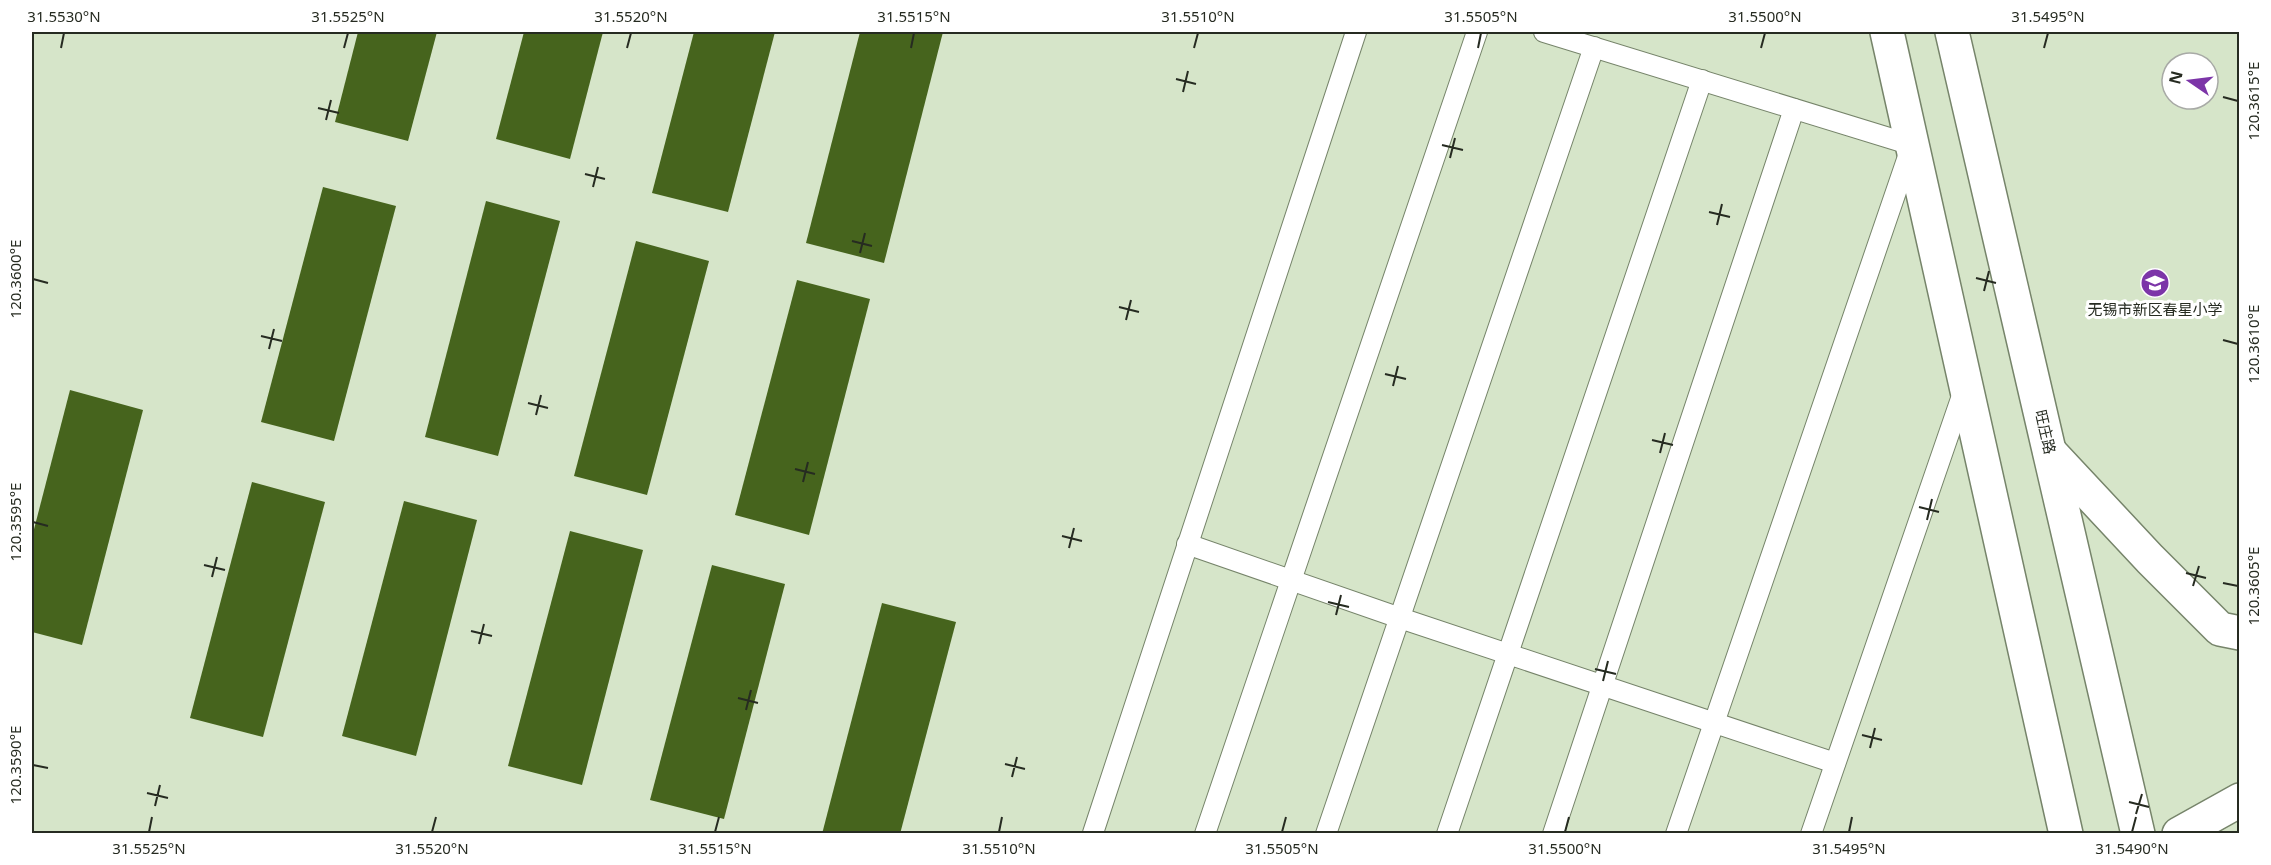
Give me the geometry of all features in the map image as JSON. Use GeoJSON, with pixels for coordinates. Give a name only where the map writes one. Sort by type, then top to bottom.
{"type":"FeatureCollection","features":[{"type":"Feature","properties":{"kind":"main road"},"geometry":{"type":"LineString","coordinates":[[1887,32],[2066,834]]}},
{"type":"Feature","properties":{"kind":"main road","name":"旺庄路"},"geometry":{"type":"LineString","coordinates":[[1952,32],[2138,834]]}},
{"type":"Feature","properties":{"kind":"main road"},"geometry":{"type":"LineString","coordinates":[[2049,452],[2150,559],[2220,628],[2240,633]]}},
{"type":"Feature","properties":{"kind":"main road"},"geometry":{"type":"LineString","coordinates":[[2179,834],[2240,800]]}},
{"type":"Feature","properties":{"kind":"lane"},"geometry":{"type":"LineString","coordinates":[[1093,833],[1356,32]]}},
{"type":"Feature","properties":{"kind":"lane"},"geometry":{"type":"LineString","coordinates":[[1206,834],[1477,32]]}},
{"type":"Feature","properties":{"kind":"lane"},"geometry":{"type":"LineString","coordinates":[[1544,32],[1912,145],[1676,834]]}},
{"type":"Feature","properties":{"kind":"lane"},"geometry":{"type":"LineString","coordinates":[[1326,834],[1594,47]]}},
{"type":"Feature","properties":{"kind":"lane"},"geometry":{"type":"LineString","coordinates":[[1447,834],[1702,80]]}},
{"type":"Feature","properties":{"kind":"lane"},"geometry":{"type":"LineString","coordinates":[[1553,834],[1794,109]]}},
{"type":"Feature","properties":{"kind":"lane"},"geometry":{"type":"LineString","coordinates":[[1811,834],[1966,385]]}},
{"type":"Feature","properties":{"kind":"lane"},"geometry":{"type":"LineString","coordinates":[[1187,544],[1400,618],[1835,763]]}},
{"type":"Feature","properties":{"kind":"building"},"geometry":{"type":"Polygon","coordinates":[[[358,32],[437,32],[408,141],[335,122],[358,32]]]}},
{"type":"Feature","properties":{"kind":"building"},"geometry":{"type":"Polygon","coordinates":[[[524,32],[603,32],[570,159],[496,139],[524,32]]]}},
{"type":"Feature","properties":{"kind":"building"},"geometry":{"type":"Polygon","coordinates":[[[694,32],[775,32],[728,212],[652,193],[694,32]]]}},
{"type":"Feature","properties":{"kind":"building"},"geometry":{"type":"Polygon","coordinates":[[[860,32],[943,32],[884,263],[806,243],[860,32]]]}},
{"type":"Feature","properties":{"kind":"building"},"geometry":{"type":"Polygon","coordinates":[[[323,187],[396,206],[334,441],[261,422],[323,187]]]}},
{"type":"Feature","properties":{"kind":"building"},"geometry":{"type":"Polygon","coordinates":[[[486,201],[560,221],[498,456],[425,437],[486,201]]]}},
{"type":"Feature","properties":{"kind":"building"},"geometry":{"type":"Polygon","coordinates":[[[636,241],[709,261],[647,495],[574,476],[636,241]]]}},
{"type":"Feature","properties":{"kind":"building"},"geometry":{"type":"Polygon","coordinates":[[[797,280],[870,299],[809,535],[735,515],[797,280]]]}},
{"type":"Feature","properties":{"kind":"building"},"geometry":{"type":"Polygon","coordinates":[[[70,390],[143,410],[82,645],[32,632],[32,537],[70,390]]]}},
{"type":"Feature","properties":{"kind":"building"},"geometry":{"type":"Polygon","coordinates":[[[252,482],[325,502],[263,737],[190,718],[252,482]]]}},
{"type":"Feature","properties":{"kind":"building"},"geometry":{"type":"Polygon","coordinates":[[[404,501],[477,520],[416,756],[342,736],[404,501]]]}},
{"type":"Feature","properties":{"kind":"building"},"geometry":{"type":"Polygon","coordinates":[[[570,531],[643,550],[582,785],[508,766],[570,531]]]}},
{"type":"Feature","properties":{"kind":"building"},"geometry":{"type":"Polygon","coordinates":[[[712,565],[785,584],[724,819],[650,800],[712,565]]]}},
{"type":"Feature","properties":{"kind":"building"},"geometry":{"type":"Polygon","coordinates":[[[882,603],[956,622],[900,834],[822,834],[882,603]]]}},
{"type":"Feature","properties":{"kind":"place","name":"无锡市新区春星小学"},"geometry":{"type":"Point","coordinates":[2155,283]}}]}
